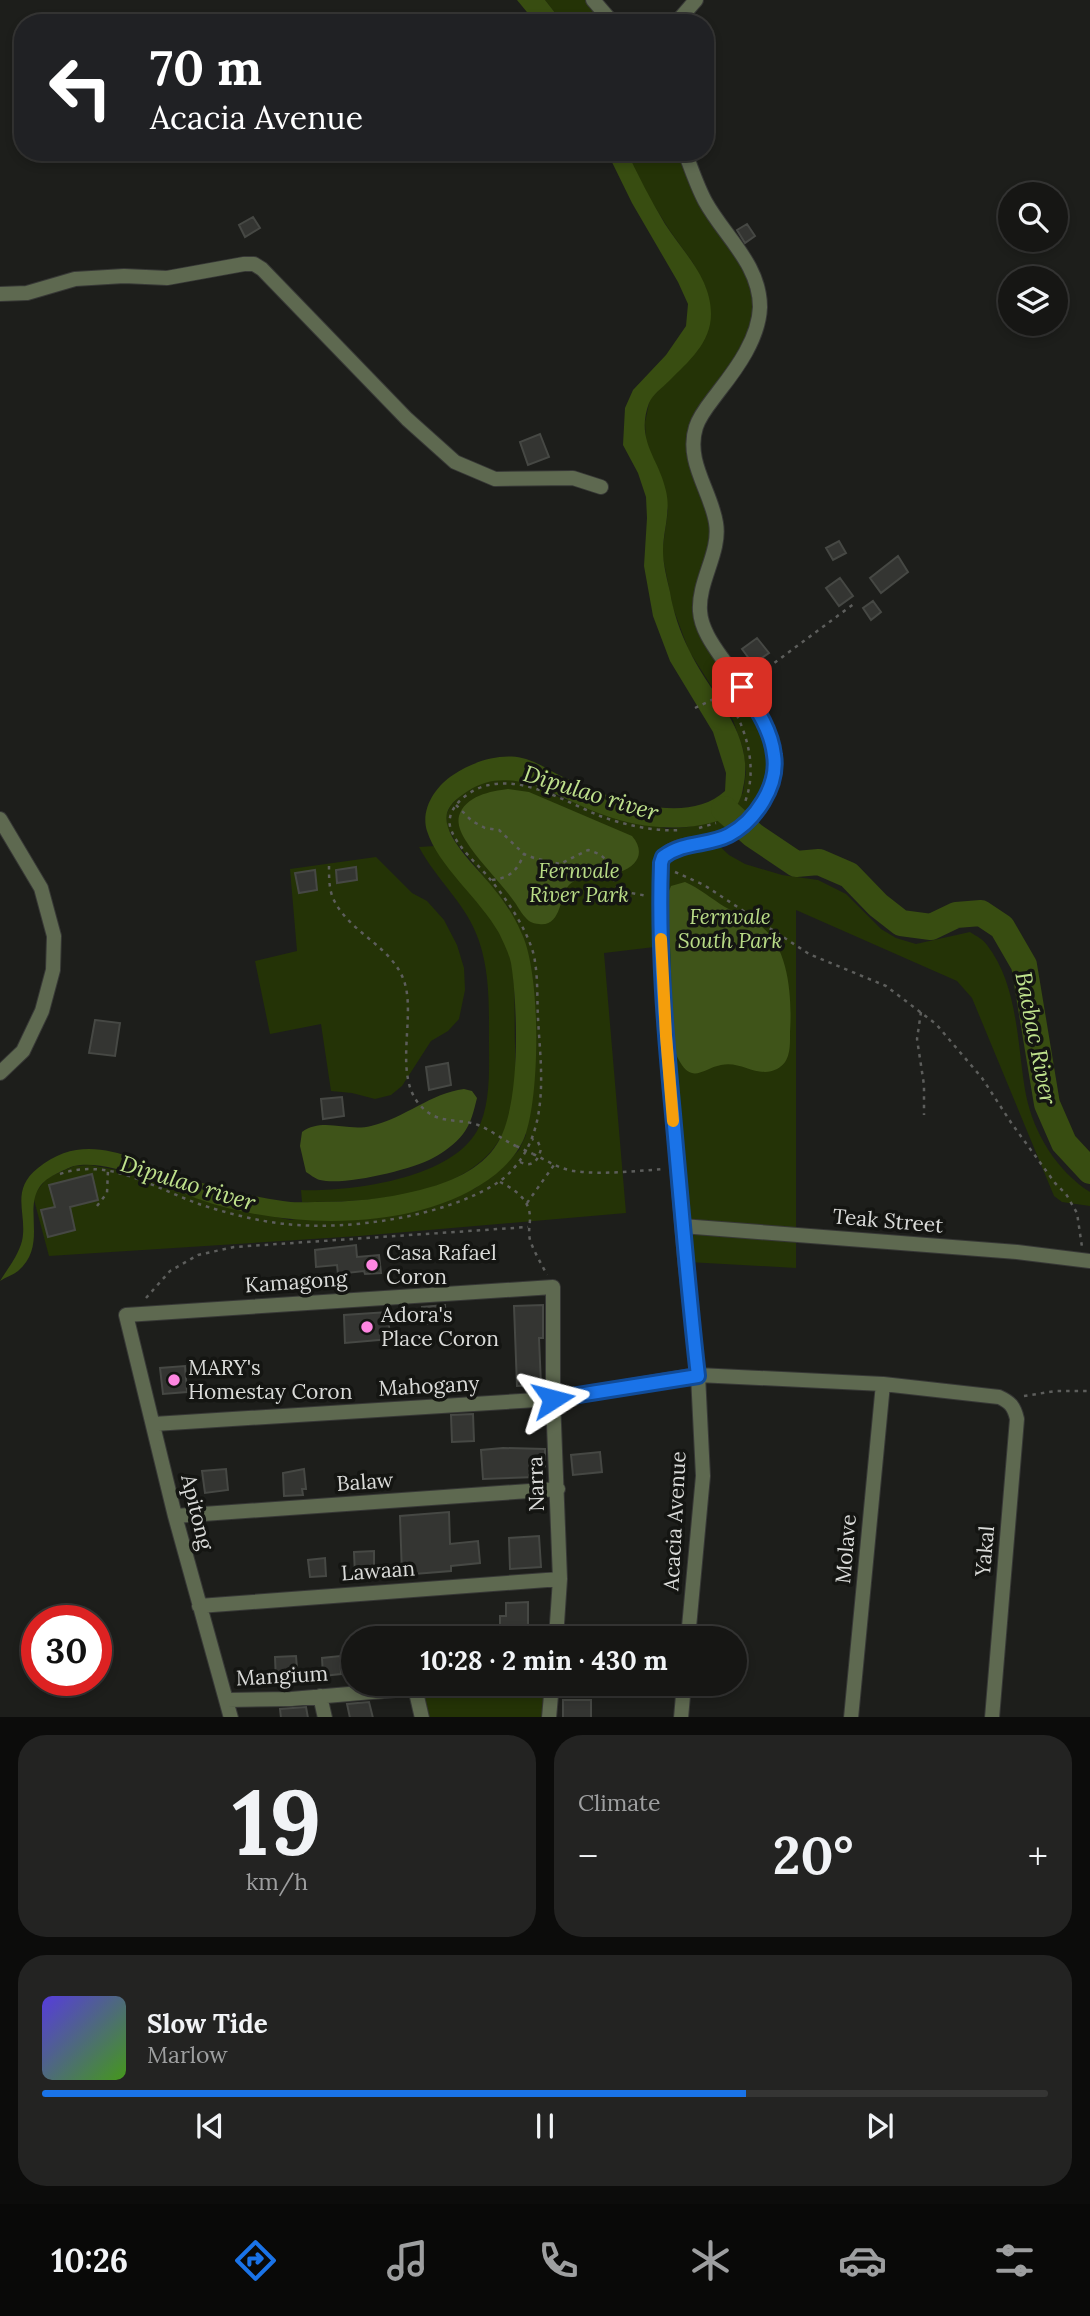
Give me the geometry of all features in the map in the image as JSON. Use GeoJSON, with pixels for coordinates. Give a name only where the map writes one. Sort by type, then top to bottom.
{"type":"FeatureCollection","features":[{"type":"Feature","properties":{"kind":"street"},"geometry":{"type":"LineString","coordinates":[[593,0],[605,14]]}},
{"type":"Feature","properties":{"kind":"street"},"geometry":{"type":"LineString","coordinates":[[684,14],[696,0]]}},
{"type":"Feature","properties":{"kind":"street"},"geometry":{"type":"LineString","coordinates":[[661,867],[663,857],[680,847],[728,836],[754,816],[773,777],[775,756],[762,716],[709,640],[700,611],[703,580],[717,526],[712,502],[699,474],[693,447],[696,427],[706,408],[736,369],[752,339],[760,308],[755,276],[705,201],[689,161]]}},
{"type":"Feature","properties":{"kind":"street"},"geometry":{"type":"LineString","coordinates":[[0,295],[26,293],[75,279],[124,276],[167,278],[254,264],[312,318],[407,419],[456,462],[495,479],[573,478],[601,487]]}},
{"type":"Feature","properties":{"kind":"street"},"geometry":{"type":"LineString","coordinates":[[0,819],[41,888],[54,936],[54,970],[41,1011],[23,1051],[0,1073]]}},
{"type":"Feature","properties":{"kind":"street","name":"Acacia Avenue"},"geometry":{"type":"LineString","coordinates":[[661,867],[666,1036],[698,1376],[703,1476],[689,1626]]}},
{"type":"Feature","properties":{"kind":"street","name":"Teak Street"},"geometry":{"type":"LineString","coordinates":[[682,1226],[1017,1252],[1087,1261]]}},
{"type":"Feature","properties":{"kind":"street","name":"Kamagong"},"geometry":{"type":"LineString","coordinates":[[132,1315],[553,1287]]}},
{"type":"Feature","properties":{"kind":"street","name":"Narra"},"geometry":{"type":"LineString","coordinates":[[553,1287],[553,1399],[560,1579],[557,1626]]}},
{"type":"Feature","properties":{"kind":"street","name":"Apitong"},"geometry":{"type":"LineString","coordinates":[[132,1315],[175,1516],[231,1717]]}},
{"type":"Feature","properties":{"kind":"street","name":"Mahogany"},"geometry":{"type":"LineString","coordinates":[[154,1424],[553,1399],[698,1376],[883,1384],[1004,1400]]}},
{"type":"Feature","properties":{"kind":"street","name":"Molave"},"geometry":{"type":"LineString","coordinates":[[852,1717],[883,1384]]}},
{"type":"Feature","properties":{"kind":"street","name":"Yakal"},"geometry":{"type":"LineString","coordinates":[[992,1717],[1017,1419],[1015,1409],[1004,1400]]}},
{"type":"Feature","properties":{"kind":"street","name":"Balaw"},"geometry":{"type":"LineString","coordinates":[[175,1516],[558,1489]]}},
{"type":"Feature","properties":{"kind":"street","name":"Lawaan"},"geometry":{"type":"LineString","coordinates":[[199,1605],[560,1579]]}},
{"type":"Feature","properties":{"kind":"street","name":"Mangium"},"geometry":{"type":"LineString","coordinates":[[226,1700],[341,1694]]}},
{"type":"Feature","properties":{"kind":"street"},"geometry":{"type":"LineString","coordinates":[[320,1696],[325,1717]]}},
{"type":"Feature","properties":{"kind":"street"},"geometry":{"type":"LineString","coordinates":[[417,1696],[422,1717]]}},
{"type":"Feature","properties":{"kind":"street"},"geometry":{"type":"LineString","coordinates":[[549,1717],[551,1696]]}},
{"type":"Feature","properties":{"kind":"street"},"geometry":{"type":"LineString","coordinates":[[681,1717],[683,1696]]}},
{"type":"Feature","properties":{"kind":"path"},"geometry":{"type":"LineString","coordinates":[[742,687],[855,603]]}},
{"type":"Feature","properties":{"kind":"path"},"geometry":{"type":"LineString","coordinates":[[695,708],[724,693],[740,720],[752,772],[750,790],[743,807]]}},
{"type":"Feature","properties":{"kind":"path"},"geometry":{"type":"LineString","coordinates":[[60,1174],[74,1169],[108,1170],[125,1174],[200,1204],[285,1224],[348,1224],[404,1216],[457,1203],[500,1182],[527,1151],[539,1110],[541,1082],[535,960],[526,933],[510,905],[453,832],[450,825],[451,815],[456,805],[484,785],[504,782],[524,785],[604,817],[667,832],[688,830],[725,820]]}},
{"type":"Feature","properties":{"kind":"path"},"geometry":{"type":"LineString","coordinates":[[456,805],[472,821],[485,828],[499,830],[524,854],[560,863],[588,850],[599,853],[609,862],[617,887],[631,893],[661,898]]}},
{"type":"Feature","properties":{"kind":"path"},"geometry":{"type":"LineString","coordinates":[[492,880],[504,879],[512,873],[519,866],[524,854]]}},
{"type":"Feature","properties":{"kind":"path"},"geometry":{"type":"LineString","coordinates":[[329,866],[331,893],[337,906],[351,923],[395,964],[406,985],[407,1069],[414,1097],[422,1107],[440,1119],[478,1125],[554,1165],[573,1171],[678,1168]]}},
{"type":"Feature","properties":{"kind":"path"},"geometry":{"type":"LineString","coordinates":[[661,867],[704,885],[809,954],[886,986],[936,1024],[982,1078],[1019,1133],[1066,1194],[1077,1213],[1087,1261]]}},
{"type":"Feature","properties":{"kind":"path"},"geometry":{"type":"LineString","coordinates":[[921,1012],[917,1039],[925,1084],[924,1115]]}},
{"type":"Feature","properties":{"kind":"path"},"geometry":{"type":"LineString","coordinates":[[519,1161],[526,1165],[534,1163],[539,1157],[541,1149],[538,1142],[532,1139]]}},
{"type":"Feature","properties":{"kind":"path"},"geometry":{"type":"LineString","coordinates":[[527,1203],[554,1165]]}},
{"type":"Feature","properties":{"kind":"path"},"geometry":{"type":"LineString","coordinates":[[97,1206],[107,1193],[108,1170]]}},
{"type":"Feature","properties":{"kind":"path"},"geometry":{"type":"LineString","coordinates":[[500,1182],[513,1189],[527,1203],[530,1217],[528,1227],[533,1249],[553,1287]]}},
{"type":"Feature","properties":{"kind":"path"},"geometry":{"type":"LineString","coordinates":[[132,1315],[170,1271],[198,1255],[234,1247],[528,1227]]}},
{"type":"Feature","properties":{"kind":"path"},"geometry":{"type":"LineString","coordinates":[[1004,1400],[1037,1393],[1090,1391]]}},
{"type":"Feature","properties":{"kind":"green space"},"geometry":{"type":"Polygon","coordinates":[[[545,0],[593,0],[605,14],[556,14],[545,0]]]}},
{"type":"Feature","properties":{"kind":"green space","name":"Fernvale South Park"},"geometry":{"type":"Polygon","coordinates":[[[631,161],[690,161],[755,276],[752,339],[706,408],[693,447],[717,526],[700,612],[762,716],[775,756],[764,799],[714,841],[729,855],[745,864],[782,875],[818,880],[846,894],[881,929],[896,938],[916,944],[970,932],[984,941],[997,961],[1011,998],[1026,1095],[1035,1124],[1057,1162],[1090,1192],[1090,1206],[1062,1202],[1054,1196],[972,998],[957,981],[796,910],[796,1268],[688,1262],[663,946],[604,953],[626,1213],[359,1236],[49,1256],[33,1196],[47,1178],[74,1166],[90,1165],[123,1171],[208,1202],[290,1220],[474,1189],[499,1171],[519,1150],[526,1135],[509,908],[456,842],[447,826],[446,815],[451,805],[480,783],[499,779],[523,781],[563,799],[667,829],[712,822],[743,793],[746,772],[743,749],[733,720],[689,651],[673,608],[662,553],[668,510],[658,469],[646,444],[645,422],[650,399],[698,350],[706,288],[693,263],[648,196],[631,161]]]}},
{"type":"Feature","properties":{"kind":"green space"},"geometry":{"type":"Polygon","coordinates":[[[508,789],[529,792],[632,836],[639,852],[636,861],[620,872],[575,881],[566,890],[552,921],[546,924],[530,922],[471,849],[459,825],[462,809],[473,799],[508,789]]]}},
{"type":"Feature","properties":{"kind":"green space","name":"Fernvale River Park"},"geometry":{"type":"Polygon","coordinates":[[[435,846],[454,874],[488,914],[511,960],[515,1075],[514,1095],[507,1124],[493,1149],[473,1168],[448,1182],[389,1197],[302,1202],[301,1190],[371,1185],[422,1171],[445,1161],[464,1147],[482,1121],[489,1076],[489,1004],[485,966],[479,941],[467,915],[419,847],[435,846]]]}},
{"type":"Feature","properties":{"kind":"green space"},"geometry":{"type":"Polygon","coordinates":[[[376,857],[412,893],[427,901],[444,920],[457,945],[464,968],[465,990],[459,1019],[448,1031],[431,1041],[402,1086],[391,1095],[375,1099],[331,1091],[321,1024],[270,1034],[255,961],[297,951],[290,869],[376,857]]]}},
{"type":"Feature","properties":{"kind":"green space","name":"Fernvale South Park"},"geometry":{"type":"Polygon","coordinates":[[[685,882],[758,924],[778,948],[787,976],[791,1019],[789,1053],[782,1066],[777,1069],[763,1072],[728,1064],[694,1073],[685,1069],[680,1062],[671,1031],[668,893],[671,886],[685,882]]]}},
{"type":"Feature","properties":{"kind":"green space"},"geometry":{"type":"Polygon","coordinates":[[[464,1089],[472,1091],[477,1098],[466,1130],[433,1158],[394,1172],[345,1181],[320,1180],[306,1172],[300,1146],[302,1132],[327,1125],[371,1126],[440,1095],[464,1089]]]}},
{"type":"Feature","properties":{"kind":"green space"},"geometry":{"type":"Polygon","coordinates":[[[424,1696],[543,1696],[542,1717],[428,1717],[424,1696]]]}},
{"type":"Feature","properties":{"kind":"water"},"geometry":{"type":"Polygon","coordinates":[[[517,0],[545,0],[556,14],[529,14],[517,0]]]}},
{"type":"Feature","properties":{"kind":"water","name":"Dipulao river"},"geometry":{"type":"Polygon","coordinates":[[[611,161],[631,161],[660,215],[695,266],[710,301],[710,324],[703,343],[691,359],[655,394],[645,416],[645,428],[646,439],[666,491],[663,556],[675,614],[689,650],[729,715],[743,750],[745,768],[739,802],[726,816],[701,825],[676,828],[650,826],[601,814],[535,786],[501,780],[485,783],[468,791],[450,806],[447,822],[450,832],[463,853],[512,915],[528,950],[532,974],[536,1061],[531,1114],[521,1145],[496,1174],[466,1193],[431,1207],[393,1216],[313,1221],[235,1210],[121,1170],[104,1166],[74,1166],[43,1183],[36,1194],[33,1246],[28,1259],[18,1271],[0,1281],[22,1241],[21,1203],[24,1185],[38,1168],[56,1156],[73,1150],[109,1151],[218,1187],[287,1202],[355,1201],[394,1196],[442,1184],[473,1168],[497,1144],[505,1128],[510,1107],[516,1056],[513,982],[510,959],[499,933],[432,844],[425,823],[435,792],[460,770],[486,760],[504,757],[527,759],[601,793],[645,805],[689,807],[708,802],[725,791],[726,773],[713,732],[670,661],[653,616],[644,566],[646,497],[638,473],[623,445],[625,408],[633,390],[666,355],[686,326],[688,304],[611,161]]]}},
{"type":"Feature","properties":{"kind":"building"},"geometry":{"type":"Polygon","coordinates":[[[253,217],[260,228],[245,237],[239,225],[253,217]]]}},
{"type":"Feature","properties":{"kind":"building"},"geometry":{"type":"Polygon","coordinates":[[[747,224],[755,236],[745,243],[737,230],[747,224]]]}},
{"type":"Feature","properties":{"kind":"building"},"geometry":{"type":"Polygon","coordinates":[[[540,434],[549,457],[528,465],[520,442],[540,434]]]}},
{"type":"Feature","properties":{"kind":"building"},"geometry":{"type":"Polygon","coordinates":[[[839,541],[846,553],[833,560],[826,548],[839,541]]]}},
{"type":"Feature","properties":{"kind":"building"},"geometry":{"type":"Polygon","coordinates":[[[898,556],[908,572],[881,593],[870,578],[898,556]]]}},
{"type":"Feature","properties":{"kind":"building"},"geometry":{"type":"Polygon","coordinates":[[[840,578],[853,596],[839,606],[826,588],[840,578]]]}},
{"type":"Feature","properties":{"kind":"building"},"geometry":{"type":"Polygon","coordinates":[[[873,601],[881,612],[871,620],[863,608],[873,601]]]}},
{"type":"Feature","properties":{"kind":"building"},"geometry":{"type":"Polygon","coordinates":[[[757,638],[769,653],[753,664],[742,649],[757,638]]]}},
{"type":"Feature","properties":{"kind":"building"},"geometry":{"type":"Polygon","coordinates":[[[356,867],[357,880],[337,883],[336,870],[356,867]]]}},
{"type":"Feature","properties":{"kind":"building"},"geometry":{"type":"Polygon","coordinates":[[[315,870],[317,890],[299,893],[295,873],[315,870]]]}},
{"type":"Feature","properties":{"kind":"building"},"geometry":{"type":"Polygon","coordinates":[[[95,1020],[120,1023],[115,1056],[89,1053],[95,1020]]]}},
{"type":"Feature","properties":{"kind":"building"},"geometry":{"type":"Polygon","coordinates":[[[448,1063],[451,1085],[429,1090],[426,1067],[448,1063]]]}},
{"type":"Feature","properties":{"kind":"building"},"geometry":{"type":"Polygon","coordinates":[[[342,1097],[344,1116],[323,1119],[321,1099],[342,1097]]]}},
{"type":"Feature","properties":{"kind":"building"},"geometry":{"type":"Polygon","coordinates":[[[92,1174],[98,1200],[70,1207],[75,1230],[48,1237],[41,1210],[55,1207],[49,1185],[92,1174]]]}},
{"type":"Feature","properties":{"kind":"building"},"geometry":{"type":"Polygon","coordinates":[[[356,1245],[357,1257],[379,1255],[381,1273],[365,1274],[364,1271],[338,1274],[337,1265],[316,1267],[315,1250],[356,1245]]]}},
{"type":"Feature","properties":{"kind":"building"},"geometry":{"type":"Polygon","coordinates":[[[445,1305],[446,1322],[423,1324],[422,1307],[445,1305]]]}},
{"type":"Feature","properties":{"kind":"building"},"geometry":{"type":"Polygon","coordinates":[[[543,1305],[543,1338],[539,1338],[541,1385],[517,1386],[514,1306],[543,1305]]]}},
{"type":"Feature","properties":{"kind":"building","name":"Adora's Place Coron"},"geometry":{"type":"Polygon","coordinates":[[[388,1312],[390,1339],[345,1343],[344,1315],[388,1312]]]}},
{"type":"Feature","properties":{"kind":"building","name":"MARY's Homestay Coron"},"geometry":{"type":"Polygon","coordinates":[[[185,1366],[187,1392],[163,1394],[160,1368],[185,1366]]]}},
{"type":"Feature","properties":{"kind":"building"},"geometry":{"type":"Polygon","coordinates":[[[473,1414],[474,1441],[452,1442],[451,1415],[473,1414]]]}},
{"type":"Feature","properties":{"kind":"building"},"geometry":{"type":"Polygon","coordinates":[[[545,1449],[545,1466],[535,1477],[483,1479],[481,1450],[545,1449]]]}},
{"type":"Feature","properties":{"kind":"building"},"geometry":{"type":"Polygon","coordinates":[[[600,1452],[602,1472],[573,1475],[571,1455],[600,1452]]]}},
{"type":"Feature","properties":{"kind":"building"},"geometry":{"type":"Polygon","coordinates":[[[226,1469],[228,1490],[205,1493],[202,1471],[226,1469]]]}},
{"type":"Feature","properties":{"kind":"building"},"geometry":{"type":"Polygon","coordinates":[[[304,1469],[306,1489],[302,1489],[303,1495],[284,1496],[283,1473],[304,1469]]]}},
{"type":"Feature","properties":{"kind":"building"},"geometry":{"type":"Polygon","coordinates":[[[449,1512],[450,1544],[478,1541],[480,1563],[451,1566],[451,1571],[402,1575],[400,1516],[449,1512]]]}},
{"type":"Feature","properties":{"kind":"building"},"geometry":{"type":"Polygon","coordinates":[[[539,1536],[541,1567],[510,1569],[509,1538],[539,1536]]]}},
{"type":"Feature","properties":{"kind":"building"},"geometry":{"type":"Polygon","coordinates":[[[374,1551],[374,1574],[355,1575],[354,1552],[374,1551]]]}},
{"type":"Feature","properties":{"kind":"building"},"geometry":{"type":"Polygon","coordinates":[[[325,1558],[326,1576],[310,1577],[308,1560],[325,1558]]]}},
{"type":"Feature","properties":{"kind":"building"},"geometry":{"type":"Polygon","coordinates":[[[528,1602],[528,1626],[500,1626],[500,1616],[506,1616],[506,1603],[528,1602]]]}},
{"type":"Feature","properties":{"kind":"building"},"geometry":{"type":"Polygon","coordinates":[[[296,1656],[298,1680],[276,1682],[275,1657],[296,1656]]]}},
{"type":"Feature","properties":{"kind":"building"},"geometry":{"type":"Polygon","coordinates":[[[340,1656],[341,1674],[323,1676],[322,1658],[340,1656]]]}},
{"type":"Feature","properties":{"kind":"building"},"geometry":{"type":"Polygon","coordinates":[[[563,1700],[591,1700],[591,1717],[563,1717],[563,1700]]]}},
{"type":"Feature","properties":{"kind":"building"},"geometry":{"type":"Polygon","coordinates":[[[369,1702],[373,1717],[350,1717],[347,1704],[369,1702]]]}},
{"type":"Feature","properties":{"kind":"building"},"geometry":{"type":"Polygon","coordinates":[[[306,1707],[308,1717],[281,1717],[280,1709],[306,1707]]]}},
{"type":"Feature","properties":{"kind":"waterway","name":"Bacbac River"},"geometry":{"type":"LineString","coordinates":[[724,809],[753,835],[796,864],[819,862],[849,875],[878,905],[901,923],[931,927],[956,915],[981,913],[1002,927],[1024,965],[1047,1104],[1064,1143],[1090,1171]]}},
{"type":"Feature","properties":{"kind":"slow traffic"},"geometry":{"type":"LineString","coordinates":[[661,939],[673,1121]]}},
{"type":"Feature","properties":{"kind":"place","name":"Casa Rafael Coron"},"geometry":{"type":"Point","coordinates":[372,1265]}},
{"type":"Feature","properties":{"kind":"place","name":"Adora's Place Coron"},"geometry":{"type":"Point","coordinates":[367,1327]}},
{"type":"Feature","properties":{"kind":"place","name":"MARY's Homestay Coron"},"geometry":{"type":"Point","coordinates":[174,1380]}},
{"type":"Feature","properties":{"kind":"route"},"geometry":{"type":"LineString","coordinates":[[553,1399],[698,1376],[666,1036],[661,942],[661,863],[670,851],[728,836],[754,816],[764,799],[773,777],[775,756],[762,716],[742,687]]}}]}
